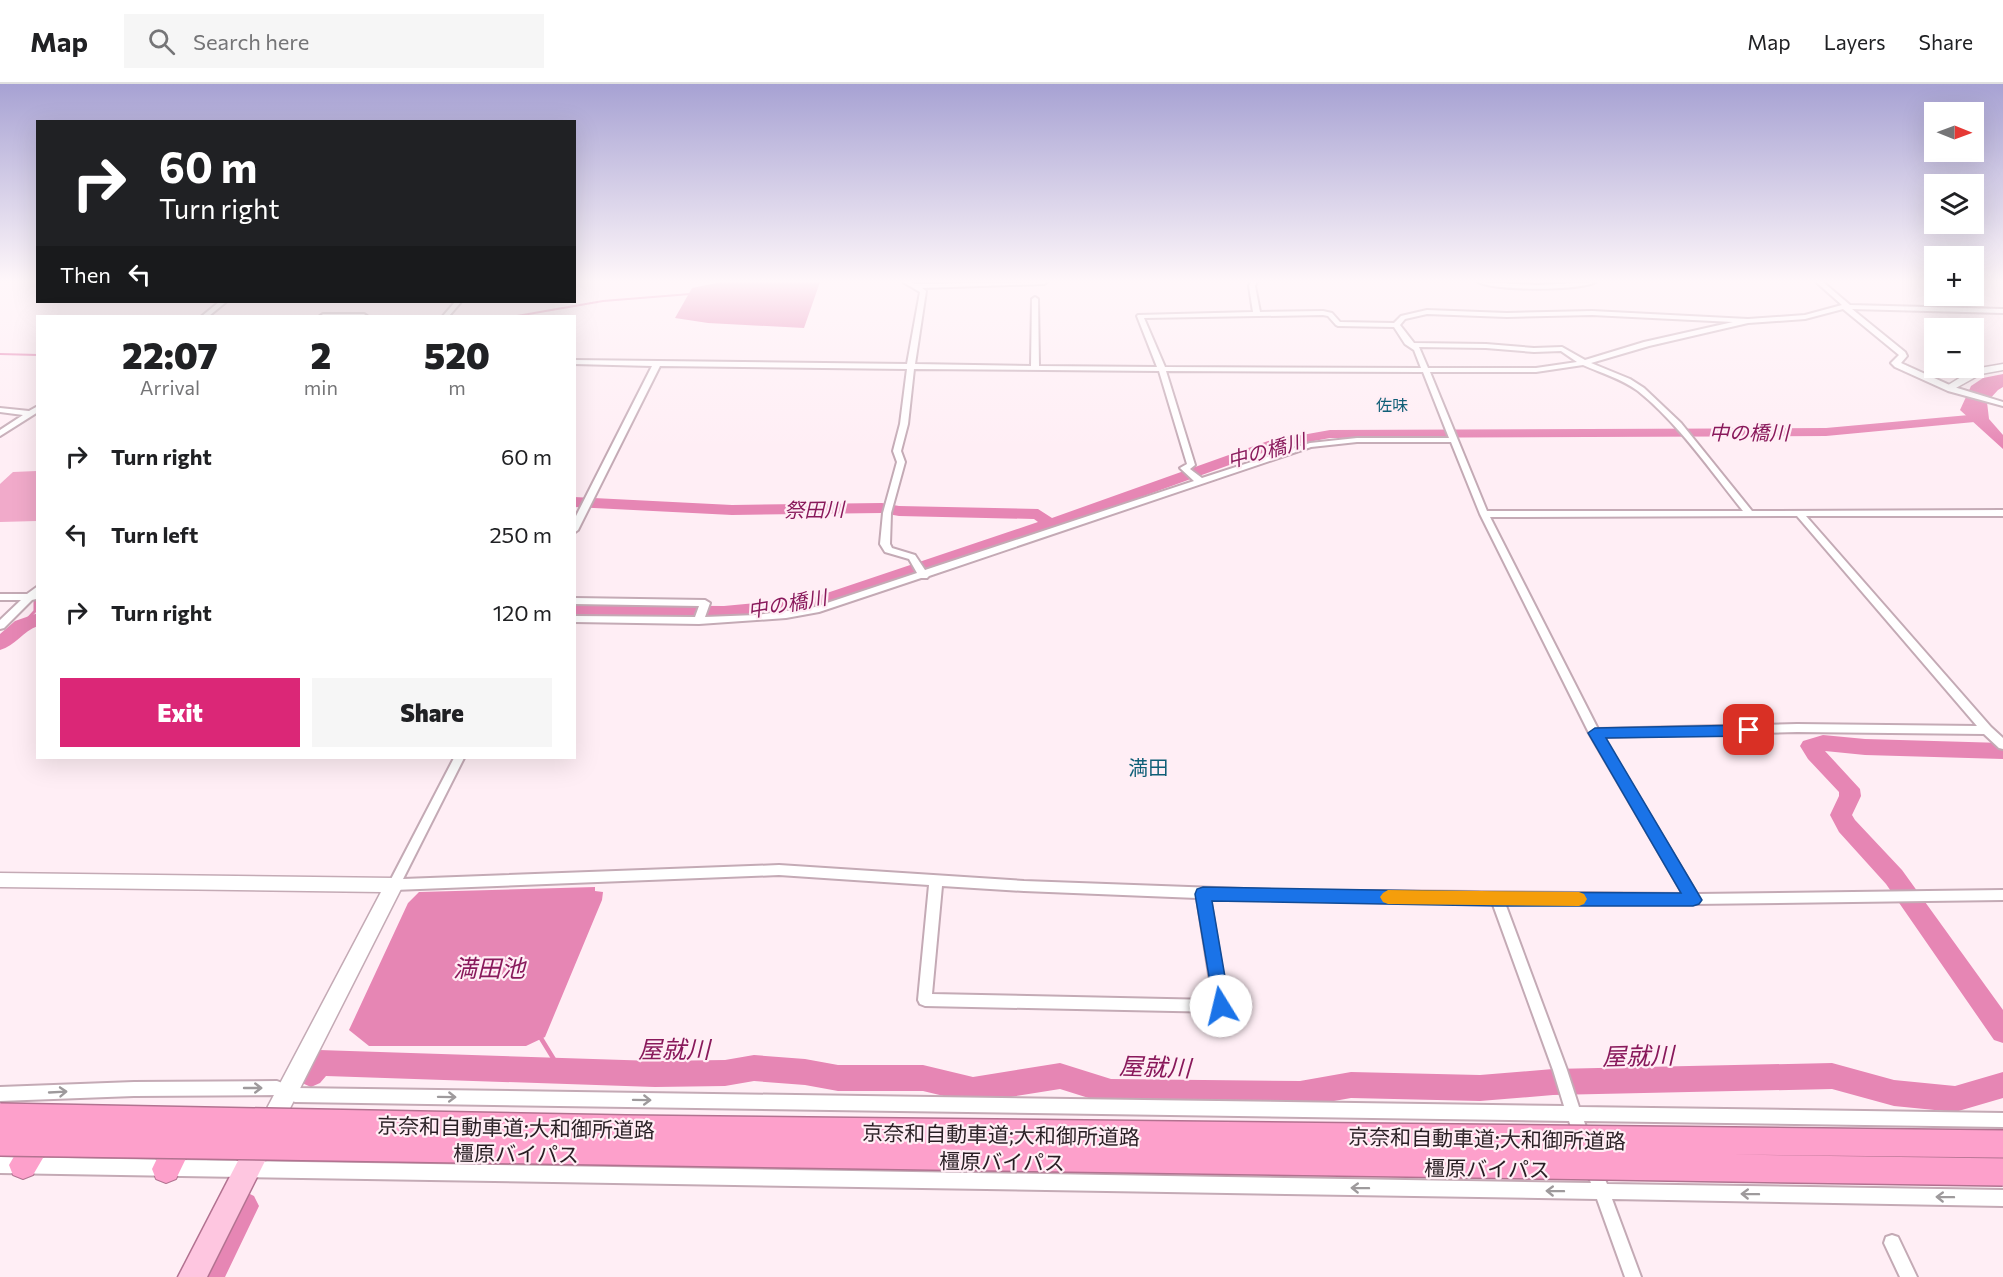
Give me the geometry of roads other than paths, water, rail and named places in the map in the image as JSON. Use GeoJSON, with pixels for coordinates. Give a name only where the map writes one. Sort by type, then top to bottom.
{"type":"FeatureCollection","features":[{"type":"Feature","properties":{"kind":"highway","name":"橿原バイパス"},"geometry":{"type":"LineString","coordinates":[[0,1116],[1577,1125],[2003,1143]]}},
{"type":"Feature","properties":{"kind":"highway","name":"京奈和自動車道;大和御所道路"},"geometry":{"type":"LineString","coordinates":[[0,1116],[708,1130],[2003,1143]]}},
{"type":"Feature","properties":{"kind":"highway","name":"橿原バイパス"},"geometry":{"type":"LineString","coordinates":[[0,1144],[20,1159],[171,1158],[1598,1181],[2003,1174]]}},
{"type":"Feature","properties":{"kind":"highway","name":"京奈和自動車道;大和御所道路"},"geometry":{"type":"LineString","coordinates":[[0,1144],[2003,1174]]}},
{"type":"Feature","properties":{"kind":"main road"},"geometry":{"type":"LineString","coordinates":[[192,1277],[273,1119]]}},
{"type":"Feature","properties":{"kind":"street"},"geometry":{"type":"LineString","coordinates":[[916,338],[904,424],[897,451],[901,462],[887,513],[885,544],[888,550],[912,557],[924,575]]}},
{"type":"Feature","properties":{"kind":"street"},"geometry":{"type":"LineString","coordinates":[[1035,338],[1035,368]]}},
{"type":"Feature","properties":{"kind":"street"},"geometry":{"type":"LineString","coordinates":[[1149,338],[1171,390],[1191,465],[1186,469],[1201,481]]}},
{"type":"Feature","properties":{"kind":"street"},"geometry":{"type":"LineString","coordinates":[[1405,338],[1418,352],[1484,514],[1595,733],[1693,900]]}},
{"type":"Feature","properties":{"kind":"street"},"geometry":{"type":"LineString","coordinates":[[576,362],[911,367],[1536,370],[1584,363],[1675,338]]}},
{"type":"Feature","properties":{"kind":"street"},"geometry":{"type":"LineString","coordinates":[[1882,338],[1903,356],[1895,363],[1953,388],[2003,405]]}},
{"type":"Feature","properties":{"kind":"street"},"geometry":{"type":"LineString","coordinates":[[1412,345],[1486,346],[1534,351],[1562,349],[1584,363],[1627,381],[1641,390],[1678,425],[1750,514]]}},
{"type":"Feature","properties":{"kind":"street"},"geometry":{"type":"LineString","coordinates":[[576,526],[657,364]]}},
{"type":"Feature","properties":{"kind":"street"},"geometry":{"type":"LineString","coordinates":[[1953,388],[1978,371],[2003,367]]}},
{"type":"Feature","properties":{"kind":"street"},"geometry":{"type":"LineString","coordinates":[[0,410],[34,410]]}},
{"type":"Feature","properties":{"kind":"street"},"geometry":{"type":"LineString","coordinates":[[0,434],[34,410]]}},
{"type":"Feature","properties":{"kind":"street"},"geometry":{"type":"LineString","coordinates":[[576,619],[760,618],[816,610],[1310,446],[1391,439],[1454,440]]}},
{"type":"Feature","properties":{"kind":"street"},"geometry":{"type":"LineString","coordinates":[[1799,513],[1987,730],[2002,744]]}},
{"type":"Feature","properties":{"kind":"street"},"geometry":{"type":"LineString","coordinates":[[1484,514],[2003,513]]}},
{"type":"Feature","properties":{"kind":"street"},"geometry":{"type":"LineString","coordinates":[[0,597],[35,595]]}},
{"type":"Feature","properties":{"kind":"street"},"geometry":{"type":"LineString","coordinates":[[0,626],[35,595]]}},
{"type":"Feature","properties":{"kind":"street"},"geometry":{"type":"LineString","coordinates":[[576,601],[705,603],[700,619]]}},
{"type":"Feature","properties":{"kind":"street"},"geometry":{"type":"LineString","coordinates":[[1595,733],[1797,728],[1987,730]]}},
{"type":"Feature","properties":{"kind":"street"},"geometry":{"type":"LineString","coordinates":[[273,1119],[458,759]]}},
{"type":"Feature","properties":{"kind":"street"},"geometry":{"type":"LineString","coordinates":[[0,880],[394,885],[779,870],[1024,886],[1203,894],[1693,900],[2003,895]]}},
{"type":"Feature","properties":{"kind":"street"},"geometry":{"type":"LineString","coordinates":[[936,879],[925,1000],[1221,1006],[1203,894]]}},
{"type":"Feature","properties":{"kind":"street"},"geometry":{"type":"LineString","coordinates":[[1497,899],[1634,1277]]}},
{"type":"Feature","properties":{"kind":"street"},"geometry":{"type":"LineString","coordinates":[[0,1094],[134,1089],[277,1088],[295,1095],[1577,1125],[2003,1120]]}},
{"type":"Feature","properties":{"kind":"street"},"geometry":{"type":"LineString","coordinates":[[1598,1181],[2003,1198]]}},
{"type":"Feature","properties":{"kind":"street"},"geometry":{"type":"LineString","coordinates":[[1892,1243],[1909,1277]]}},
{"type":"Feature","properties":{"kind":"water"},"geometry":{"type":"Polygon","coordinates":[[[2003,374],[2003,387],[1987,402],[1989,419],[2003,435],[2003,449],[1960,410],[1971,386],[1984,378],[2003,374]]]}},
{"type":"Feature","properties":{"kind":"water","name":"満田池"},"geometry":{"type":"Polygon","coordinates":[[[595,887],[595,891],[603,892],[602,900],[545,1037],[526,1046],[369,1046],[349,1030],[408,903],[419,892],[595,887]]]}},
{"type":"Feature","properties":{"kind":"waterway"},"geometry":{"type":"LineString","coordinates":[[0,354],[36,355]]}},
{"type":"Feature","properties":{"kind":"waterway","name":"中の橋川"},"geometry":{"type":"LineString","coordinates":[[1050,524],[1273,444],[1330,434],[1826,432],[1980,418]]}},
{"type":"Feature","properties":{"kind":"waterway","name":"祭田川"},"geometry":{"type":"LineString","coordinates":[[576,502],[732,510],[882,508],[899,511],[1038,514],[1050,524]]}},
{"type":"Feature","properties":{"kind":"waterway","name":"中の橋川"},"geometry":{"type":"LineString","coordinates":[[576,611],[724,612],[814,603],[1050,524]]}},
{"type":"Feature","properties":{"kind":"waterway"},"geometry":{"type":"LineString","coordinates":[[22,625],[35,611],[36,601]]}},
{"type":"Feature","properties":{"kind":"waterway","name":"中の橋川"},"geometry":{"type":"LineString","coordinates":[[0,644],[22,625],[36,620]]}},
{"type":"Feature","properties":{"kind":"waterway","name":"屋就川"},"geometry":{"type":"LineString","coordinates":[[2003,751],[1865,747],[1823,743],[1810,746],[1849,789],[1850,796],[1841,815],[1847,826],[1894,877],[2003,1031]]}},
{"type":"Feature","properties":{"kind":"waterway"},"geometry":{"type":"LineString","coordinates":[[539,1035],[561,1071]]}},
{"type":"Feature","properties":{"kind":"waterway","name":"屋就川"},"geometry":{"type":"LineString","coordinates":[[311,1074],[319,1063],[655,1074],[725,1073],[754,1068],[805,1072],[838,1078],[923,1078],[973,1090],[1060,1076],[1111,1092],[1300,1094],[1351,1085],[1480,1088],[1553,1082],[1832,1076],[1894,1093],[1955,1099],[2003,1085]]}},
{"type":"Feature","properties":{"kind":"waterway","name":"屋就川"},"geometry":{"type":"LineString","coordinates":[[209,1277],[244,1206]]}},
{"type":"Feature","properties":{"kind":"district","name":"佐味"},"geometry":{"type":"Point","coordinates":[1392,404]}},
{"type":"Feature","properties":{"kind":"district","name":"満田"},"geometry":{"type":"Point","coordinates":[1148,767]}}]}
